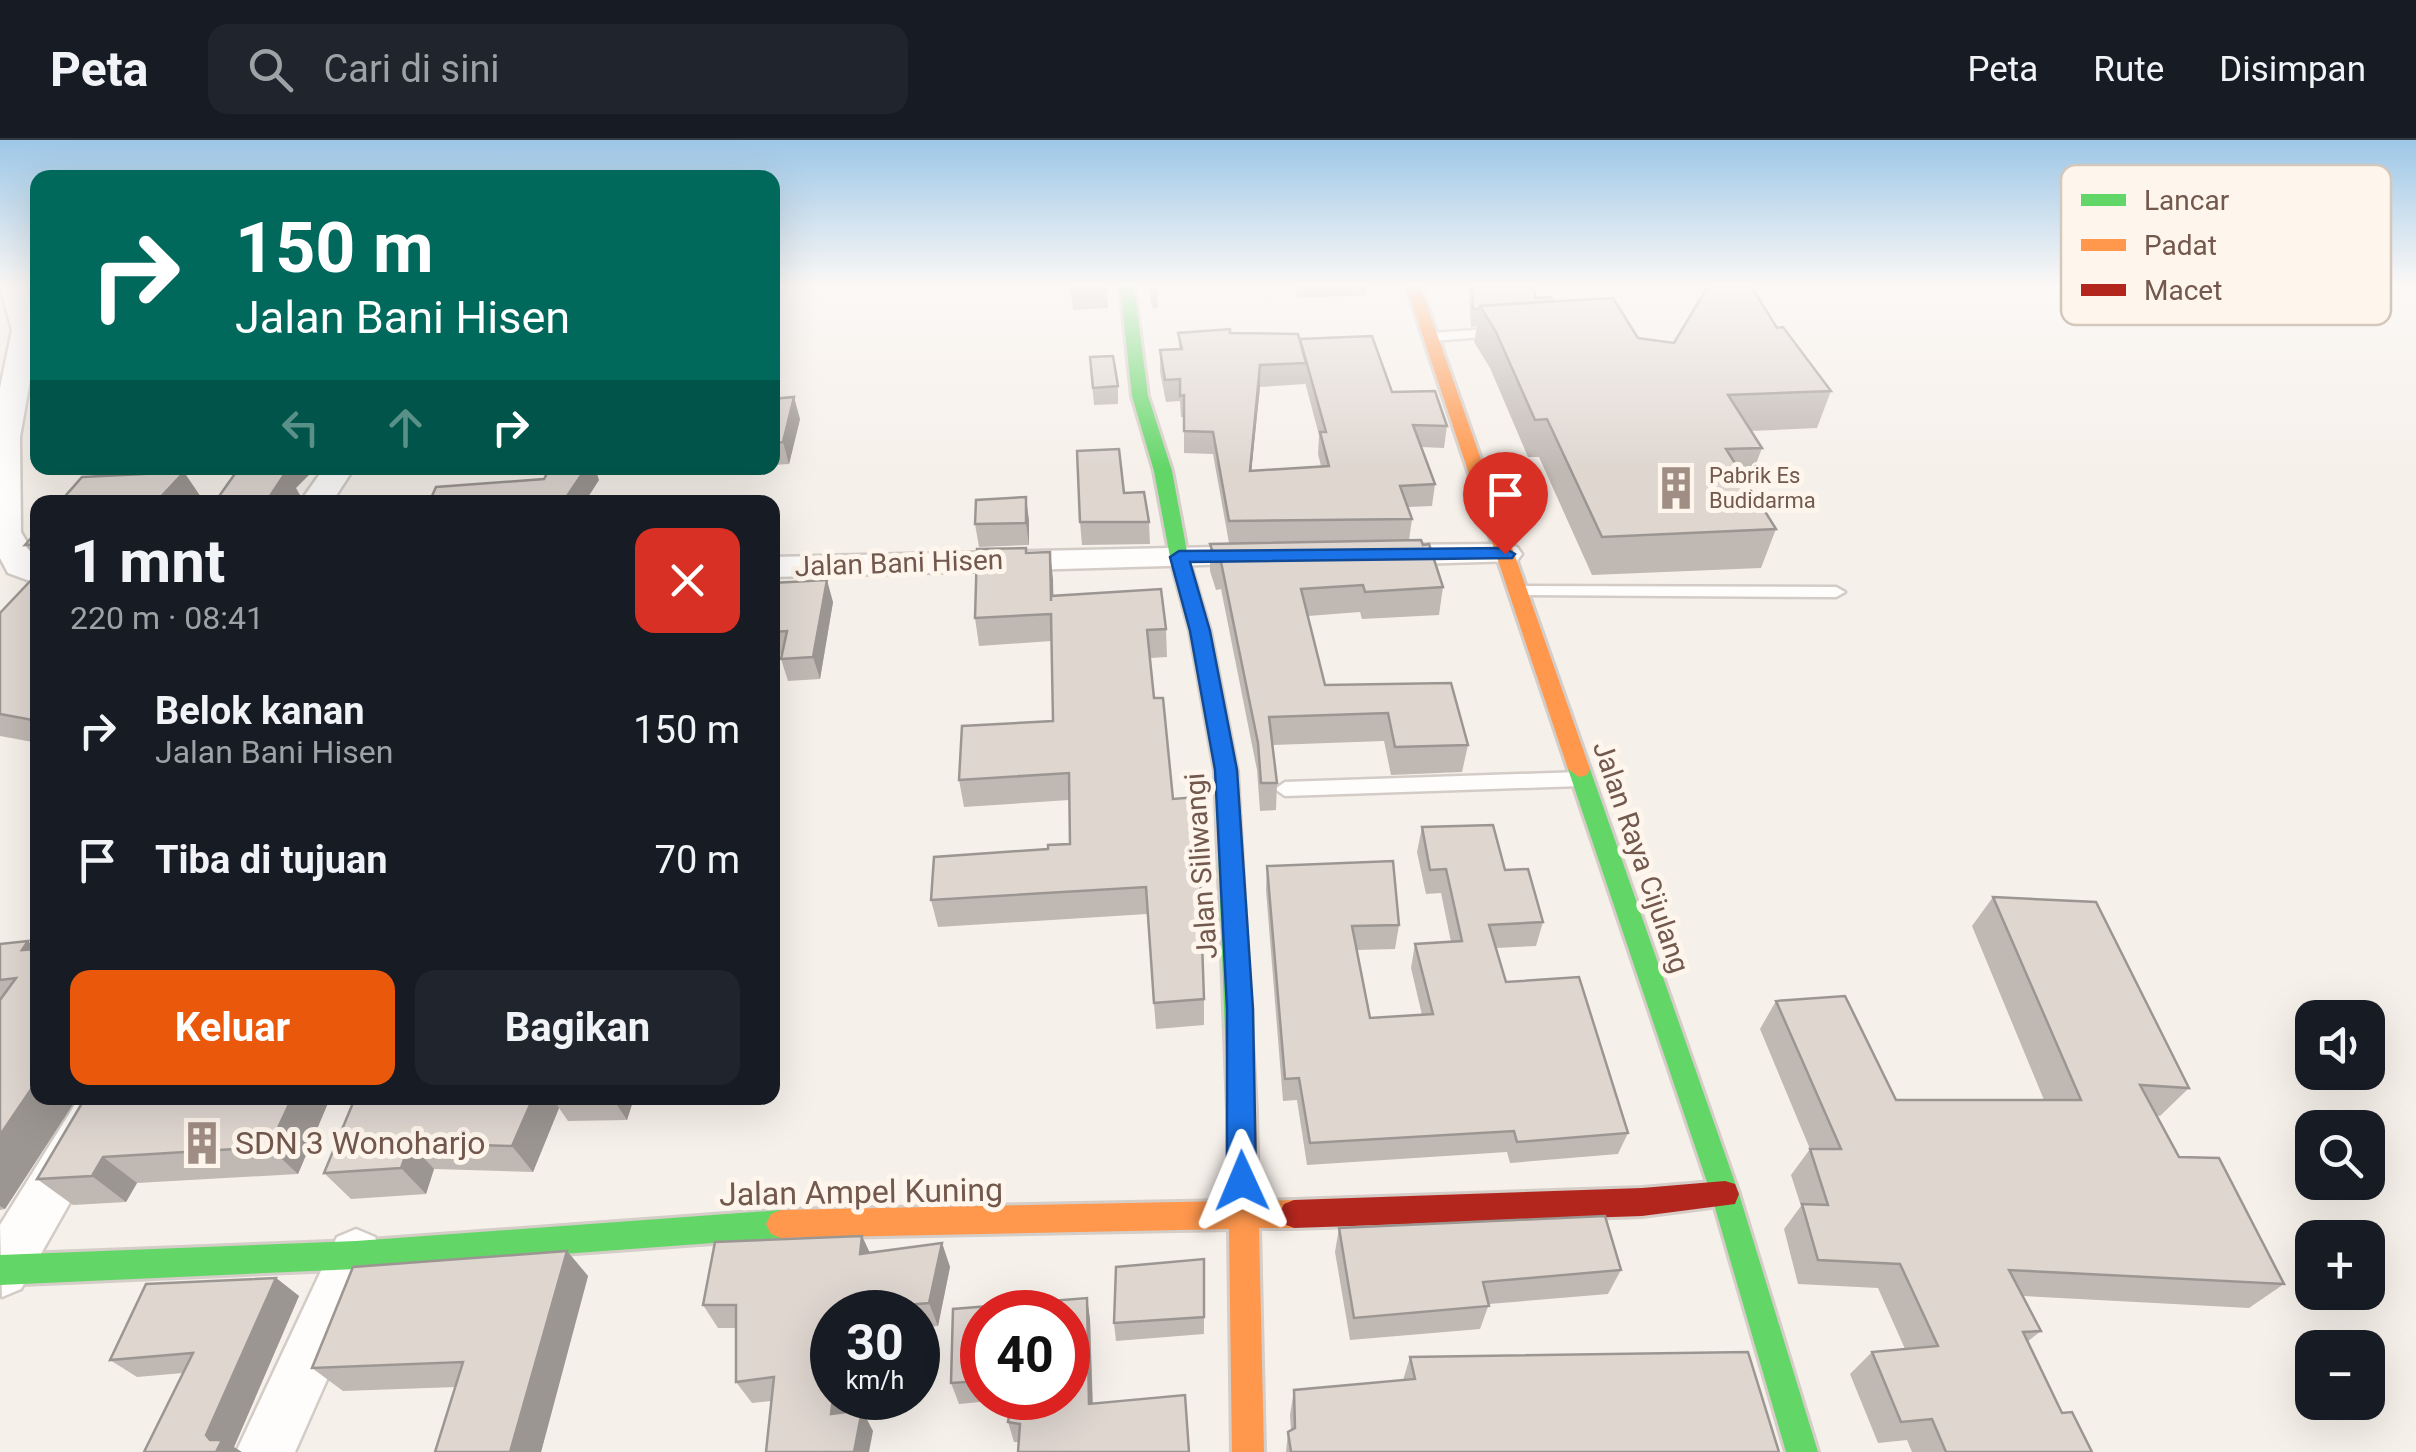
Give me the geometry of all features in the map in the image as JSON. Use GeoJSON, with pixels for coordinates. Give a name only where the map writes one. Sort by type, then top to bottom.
{"type":"FeatureCollection","features":[{"type":"Feature","properties":{"kind":"main road","name":"Jalan Siliwangi"},"geometry":{"type":"LineString","coordinates":[[1134,347],[1140,396],[1163,472],[1179,557],[1200,631],[1226,770],[1239,991],[1248,1452]]}},
{"type":"Feature","properties":{"kind":"main road","name":"Jalan Raya Cijulang"},"geometry":{"type":"LineString","coordinates":[[1435,347],[1725,1194],[1802,1452]]}},
{"type":"Feature","properties":{"kind":"main road","name":"Jalan Ampel Kuning"},"geometry":{"type":"LineString","coordinates":[[1,1270],[356,1255],[800,1223],[1242,1216],[1642,1202],[1725,1194]]}},
{"type":"Feature","properties":{"kind":"street"},"geometry":{"type":"LineString","coordinates":[[25,347],[25,390],[5,437],[4,532],[20,566],[30,570]]}},
{"type":"Feature","properties":{"kind":"street"},"geometry":{"type":"LineString","coordinates":[[1351,555],[1505,554]]}},
{"type":"Feature","properties":{"kind":"street","name":"Jalan Bani Hisen"},"geometry":{"type":"LineString","coordinates":[[780,567],[1293,556]]}},
{"type":"Feature","properties":{"kind":"street"},"geometry":{"type":"LineString","coordinates":[[1,1270],[101,1105]]}},
{"type":"Feature","properties":{"kind":"street"},"geometry":{"type":"LineString","coordinates":[[265,1452],[356,1255]]}},
{"type":"Feature","properties":{"kind":"lane"},"geometry":{"type":"LineString","coordinates":[[1518,592],[1836,592]]}},
{"type":"Feature","properties":{"kind":"lane"},"geometry":{"type":"LineString","coordinates":[[1285,788],[1582,779]]}},
{"type":"Feature","properties":{"kind":"building"},"geometry":{"type":"Polygon","coordinates":[[[1302,347],[1376,347],[1392,392],[1435,391],[1447,426],[1413,425],[1435,484],[1400,486],[1412,519],[1229,521],[1213,432],[1184,431],[1180,379],[1165,380],[1160,350],[1302,347],[1306,363],[1260,365],[1250,471],[1329,466],[1320,432],[1326,432],[1302,347]]]}},
{"type":"Feature","properties":{"kind":"building"},"geometry":{"type":"Polygon","coordinates":[[[1503,347],[1798,347],[1831,391],[1728,395],[1762,448],[1726,449],[1776,529],[1602,537],[1547,419],[1535,420],[1503,347]]]}},
{"type":"Feature","properties":{"kind":"building"},"geometry":{"type":"Polygon","coordinates":[[[1113,356],[1118,386],[1093,388],[1090,357],[1113,356]]]}},
{"type":"Feature","properties":{"kind":"building"},"geometry":{"type":"Polygon","coordinates":[[[794,397],[780,442],[780,398],[794,397]]]}},
{"type":"Feature","properties":{"kind":"building"},"geometry":{"type":"Polygon","coordinates":[[[1119,449],[1124,493],[1144,492],[1149,522],[1080,522],[1077,451],[1119,449]]]}},
{"type":"Feature","properties":{"kind":"building"},"geometry":{"type":"Polygon","coordinates":[[[181,475],[163,495],[66,495],[82,477],[181,475]]]}},
{"type":"Feature","properties":{"kind":"building"},"geometry":{"type":"Polygon","coordinates":[[[234,475],[284,475],[271,495],[220,495],[234,475]]]}},
{"type":"Feature","properties":{"kind":"building"},"geometry":{"type":"Polygon","coordinates":[[[546,475],[581,475],[568,495],[432,495],[436,487],[544,479],[546,475]]]}},
{"type":"Feature","properties":{"kind":"building"},"geometry":{"type":"Polygon","coordinates":[[[1026,497],[1026,523],[975,524],[976,500],[1026,497]]]}},
{"type":"Feature","properties":{"kind":"building"},"geometry":{"type":"Polygon","coordinates":[[[1421,540],[1423,545],[1429,544],[1443,587],[1365,592],[1363,585],[1301,589],[1325,685],[1451,683],[1468,745],[1395,747],[1388,713],[1269,717],[1277,783],[1261,783],[1258,743],[1221,562],[1216,562],[1210,544],[1421,540]]]}},
{"type":"Feature","properties":{"kind":"building"},"geometry":{"type":"Polygon","coordinates":[[[1026,548],[1026,553],[1050,552],[1051,601],[1051,596],[1161,589],[1166,629],[1147,630],[1154,698],[1163,698],[1173,799],[1197,797],[1204,999],[1154,1003],[1146,887],[931,900],[934,857],[1070,844],[1069,773],[959,780],[962,726],[1053,721],[1051,614],[975,618],[977,549],[1026,548]]]}},
{"type":"Feature","properties":{"kind":"building"},"geometry":{"type":"Polygon","coordinates":[[[827,580],[813,657],[781,659],[787,631],[780,631],[780,583],[827,580]]]}},
{"type":"Feature","properties":{"kind":"building"},"geometry":{"type":"Polygon","coordinates":[[[30,581],[30,720],[0,714],[0,613],[30,581]]]}},
{"type":"Feature","properties":{"kind":"building"},"geometry":{"type":"Polygon","coordinates":[[[1493,825],[1505,870],[1528,869],[1543,922],[1489,925],[1506,982],[1579,977],[1628,1133],[1517,1142],[1514,1131],[1310,1143],[1299,1078],[1285,1079],[1267,866],[1393,861],[1399,925],[1352,926],[1370,1018],[1433,1014],[1415,944],[1462,941],[1446,869],[1430,870],[1422,827],[1493,825]]]}},
{"type":"Feature","properties":{"kind":"building"},"geometry":{"type":"Polygon","coordinates":[[[1993,897],[2096,902],[2189,1088],[2140,1085],[2179,1157],[2219,1158],[2284,1284],[2009,1270],[2041,1331],[2023,1332],[2062,1413],[2072,1412],[2092,1452],[1946,1452],[1932,1419],[1901,1422],[1872,1352],[1938,1346],[1900,1264],[1818,1260],[1802,1204],[1828,1205],[1810,1149],[1841,1149],[1776,1001],[1845,996],[1896,1100],[2081,1100],[1993,897]]]}},
{"type":"Feature","properties":{"kind":"building"},"geometry":{"type":"Polygon","coordinates":[[[28,941],[22,950],[30,950],[30,1091],[0,1135],[0,1000],[16,978],[0,980],[0,944],[28,941]]]}},
{"type":"Feature","properties":{"kind":"building"},"geometry":{"type":"Polygon","coordinates":[[[81,1105],[289,1105],[269,1147],[103,1157],[92,1176],[37,1179],[81,1105]]]}},
{"type":"Feature","properties":{"kind":"building"},"geometry":{"type":"Polygon","coordinates":[[[352,1105],[530,1105],[512,1146],[410,1143],[401,1168],[324,1173],[352,1105]]]}},
{"type":"Feature","properties":{"kind":"building"},"geometry":{"type":"Polygon","coordinates":[[[1605,1216],[1621,1270],[1483,1282],[1489,1306],[1354,1318],[1339,1228],[1605,1216]]]}},
{"type":"Feature","properties":{"kind":"building"},"geometry":{"type":"Polygon","coordinates":[[[862,1236],[860,1254],[942,1243],[932,1290],[810,1290],[810,1420],[860,1420],[854,1452],[766,1452],[774,1377],[736,1382],[736,1305],[703,1305],[715,1242],[862,1236]]]}},
{"type":"Feature","properties":{"kind":"building"},"geometry":{"type":"Polygon","coordinates":[[[567,1251],[510,1452],[435,1452],[463,1362],[312,1368],[353,1267],[567,1251]]]}},
{"type":"Feature","properties":{"kind":"building"},"geometry":{"type":"Polygon","coordinates":[[[1204,1259],[1204,1317],[1114,1323],[1116,1267],[1204,1259]]]}},
{"type":"Feature","properties":{"kind":"building"},"geometry":{"type":"Polygon","coordinates":[[[276,1278],[206,1435],[210,1440],[222,1440],[216,1452],[144,1452],[193,1353],[110,1360],[146,1284],[276,1278]]]}},
{"type":"Feature","properties":{"kind":"building"},"geometry":{"type":"Polygon","coordinates":[[[960,1308],[960,1382],[951,1383],[953,1309],[960,1308]]]}},
{"type":"Feature","properties":{"kind":"building"},"geometry":{"type":"Polygon","coordinates":[[[1748,1352],[1779,1452],[1291,1452],[1288,1432],[1295,1428],[1294,1390],[1415,1379],[1410,1357],[1748,1352]]]}},
{"type":"Feature","properties":{"kind":"building"},"geometry":{"type":"Polygon","coordinates":[[[1185,1395],[1189,1452],[1018,1452],[1020,1424],[1008,1422],[1090,1420],[1090,1404],[1185,1395]]]}},
{"type":"Feature","properties":{"kind":"traffic: fast"},"geometry":{"type":"LineString","coordinates":[[1134,347],[1140,396],[1163,471],[1179,557],[1200,631],[1226,771],[1242,1112]]}},
{"type":"Feature","properties":{"kind":"traffic: fast"},"geometry":{"type":"LineString","coordinates":[[1579,769],[1725,1194],[1802,1452]]}},
{"type":"Feature","properties":{"kind":"traffic: fast"},"geometry":{"type":"LineString","coordinates":[[0,1270],[356,1255],[781,1224]]}},
{"type":"Feature","properties":{"kind":"traffic: slow"},"geometry":{"type":"LineString","coordinates":[[1434,347],[1579,769]]}},
{"type":"Feature","properties":{"kind":"traffic: slow"},"geometry":{"type":"LineString","coordinates":[[1242,1112],[1248,1452]]}},
{"type":"Feature","properties":{"kind":"traffic: slow"},"geometry":{"type":"LineString","coordinates":[[781,1224],[1294,1214]]}},
{"type":"Feature","properties":{"kind":"traffic: jam"},"geometry":{"type":"LineString","coordinates":[[1294,1214],[1642,1202],[1725,1194]]}},
{"type":"Feature","properties":{"kind":"place","name":"Pabrik Es Budidarma"},"geometry":{"type":"Point","coordinates":[1676,488]}},
{"type":"Feature","properties":{"kind":"place","name":"SDN 3 Wonoharjo"},"geometry":{"type":"Point","coordinates":[202,1143]}},
{"type":"Feature","properties":{"kind":"route"},"geometry":{"type":"LineString","coordinates":[[1242,1181],[1240,1009],[1226,770],[1200,631],[1179,557],[1505,554]]}}]}
